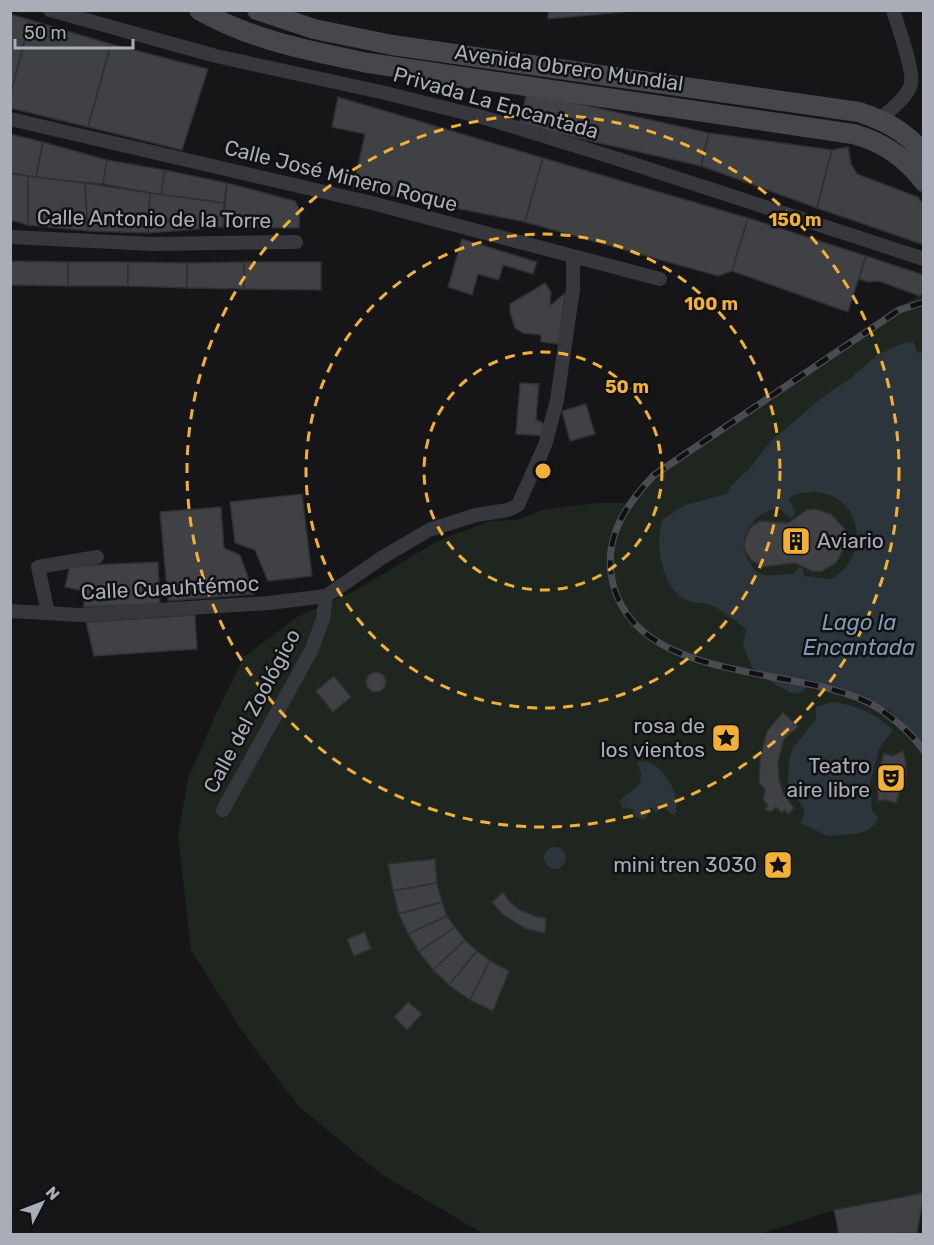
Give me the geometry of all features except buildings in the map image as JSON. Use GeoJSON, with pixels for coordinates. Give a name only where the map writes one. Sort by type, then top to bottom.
{"type":"FeatureCollection","features":[{"type":"Feature","properties":{"kind":"main road","name":"Avenida Obrero Mundial"},"geometry":{"type":"LineString","coordinates":[[199,10],[222,24],[290,47],[368,63],[853,134],[872,139],[901,156],[924,182]]}},
{"type":"Feature","properties":{"kind":"main road","name":"Avenida Obrero Mundial"},"geometry":{"type":"LineString","coordinates":[[257,10],[314,29],[392,45],[859,112],[892,124],[909,137],[924,154]]}},
{"type":"Feature","properties":{"kind":"street","name":"Privada La Encantada"},"geometry":{"type":"LineString","coordinates":[[50,10],[216,56],[482,117],[628,162],[924,259]]}},
{"type":"Feature","properties":{"kind":"street"},"geometry":{"type":"LineString","coordinates":[[880,119],[901,100],[910,85],[912,74],[893,10]]}},
{"type":"Feature","properties":{"kind":"street","name":"Calle José Minero Roque"},"geometry":{"type":"LineString","coordinates":[[10,119],[372,203],[660,279]]}},
{"type":"Feature","properties":{"kind":"street","name":"Calle Antonio de la Torre"},"geometry":{"type":"LineString","coordinates":[[10,237],[153,244],[296,242]]}},
{"type":"Feature","properties":{"kind":"street"},"geometry":{"type":"LineString","coordinates":[[326,596],[383,557],[429,530],[477,515],[508,510],[518,505],[544,445],[557,400],[573,289],[573,257]]}},
{"type":"Feature","properties":{"kind":"street"},"geometry":{"type":"LineString","coordinates":[[48,613],[38,567],[98,557]]}},
{"type":"Feature","properties":{"kind":"street","name":"Calle Cuauhtémoc"},"geometry":{"type":"LineString","coordinates":[[13,611],[80,615],[269,603],[326,596]]}},
{"type":"Feature","properties":{"kind":"street","name":"Calle del Zoológico"},"geometry":{"type":"LineString","coordinates":[[223,810],[312,650],[323,619],[326,596]]}},
{"type":"Feature","properties":{"kind":"shaded area"},"geometry":{"type":"Polygon","coordinates":[[[923,293],[923,1193],[834,1210],[760,1234],[484,1234],[381,1174],[298,1106],[242,1031],[191,950],[178,835],[188,779],[214,718],[244,657],[297,617],[353,592],[439,540],[491,521],[517,520],[542,510],[597,503],[628,503],[677,455],[871,325],[923,293]]]}},
{"type":"Feature","properties":{"kind":"water","name":"Lago la Encantada"},"geometry":{"type":"Polygon","coordinates":[[[913,342],[916,352],[924,353],[923,743],[889,709],[829,692],[813,683],[802,692],[793,694],[771,682],[752,667],[743,646],[746,629],[714,607],[690,601],[675,592],[665,573],[659,540],[662,520],[685,505],[727,494],[731,486],[750,468],[771,441],[820,399],[851,378],[877,355],[904,343],[913,342]],[[816,492],[801,493],[788,498],[796,512],[792,518],[778,508],[769,510],[755,520],[745,535],[744,543],[748,560],[755,570],[767,575],[793,574],[800,567],[803,569],[804,576],[830,579],[843,570],[852,558],[856,544],[856,530],[852,516],[844,504],[832,496],[816,492]]]}},
{"type":"Feature","properties":{"kind":"water","name":"Lago la Encantada"},"geometry":{"type":"Polygon","coordinates":[[[832,702],[865,711],[893,730],[880,747],[870,782],[872,811],[878,817],[876,823],[867,831],[856,834],[828,836],[800,823],[804,816],[804,808],[788,786],[792,749],[816,719],[816,707],[832,702]]]}},
{"type":"Feature","properties":{"kind":"water"},"geometry":{"type":"Polygon","coordinates":[[[637,761],[654,765],[668,779],[675,797],[675,815],[663,806],[659,808],[657,814],[651,807],[647,809],[649,814],[644,820],[634,816],[633,810],[625,807],[623,809],[619,801],[640,784],[641,773],[637,761]]]}},
{"type":"Feature","properties":{"kind":"water"},"geometry":{"type":"Polygon","coordinates":[[[555,847],[563,850],[566,858],[563,866],[555,869],[547,866],[544,858],[547,850],[555,847]]]}},
{"type":"Feature","properties":{"kind":"railway"},"geometry":{"type":"LineString","coordinates":[[924,302],[899,310],[654,475],[625,511],[618,524],[613,538],[610,568],[613,584],[628,616],[653,639],[684,655],[721,666],[834,690],[865,701],[897,722],[924,751]]}},
{"type":"Feature","properties":{"kind":"place","name":"Aviario"},"geometry":{"type":"Point","coordinates":[796,541]}},
{"type":"Feature","properties":{"kind":"place","name":"rosa de los vientos"},"geometry":{"type":"Point","coordinates":[726,738]}},
{"type":"Feature","properties":{"kind":"place","name":"Teatro aire libre"},"geometry":{"type":"Point","coordinates":[891,778]}},
{"type":"Feature","properties":{"kind":"place","name":"mini tren 3030"},"geometry":{"type":"Point","coordinates":[778,865]}}]}
